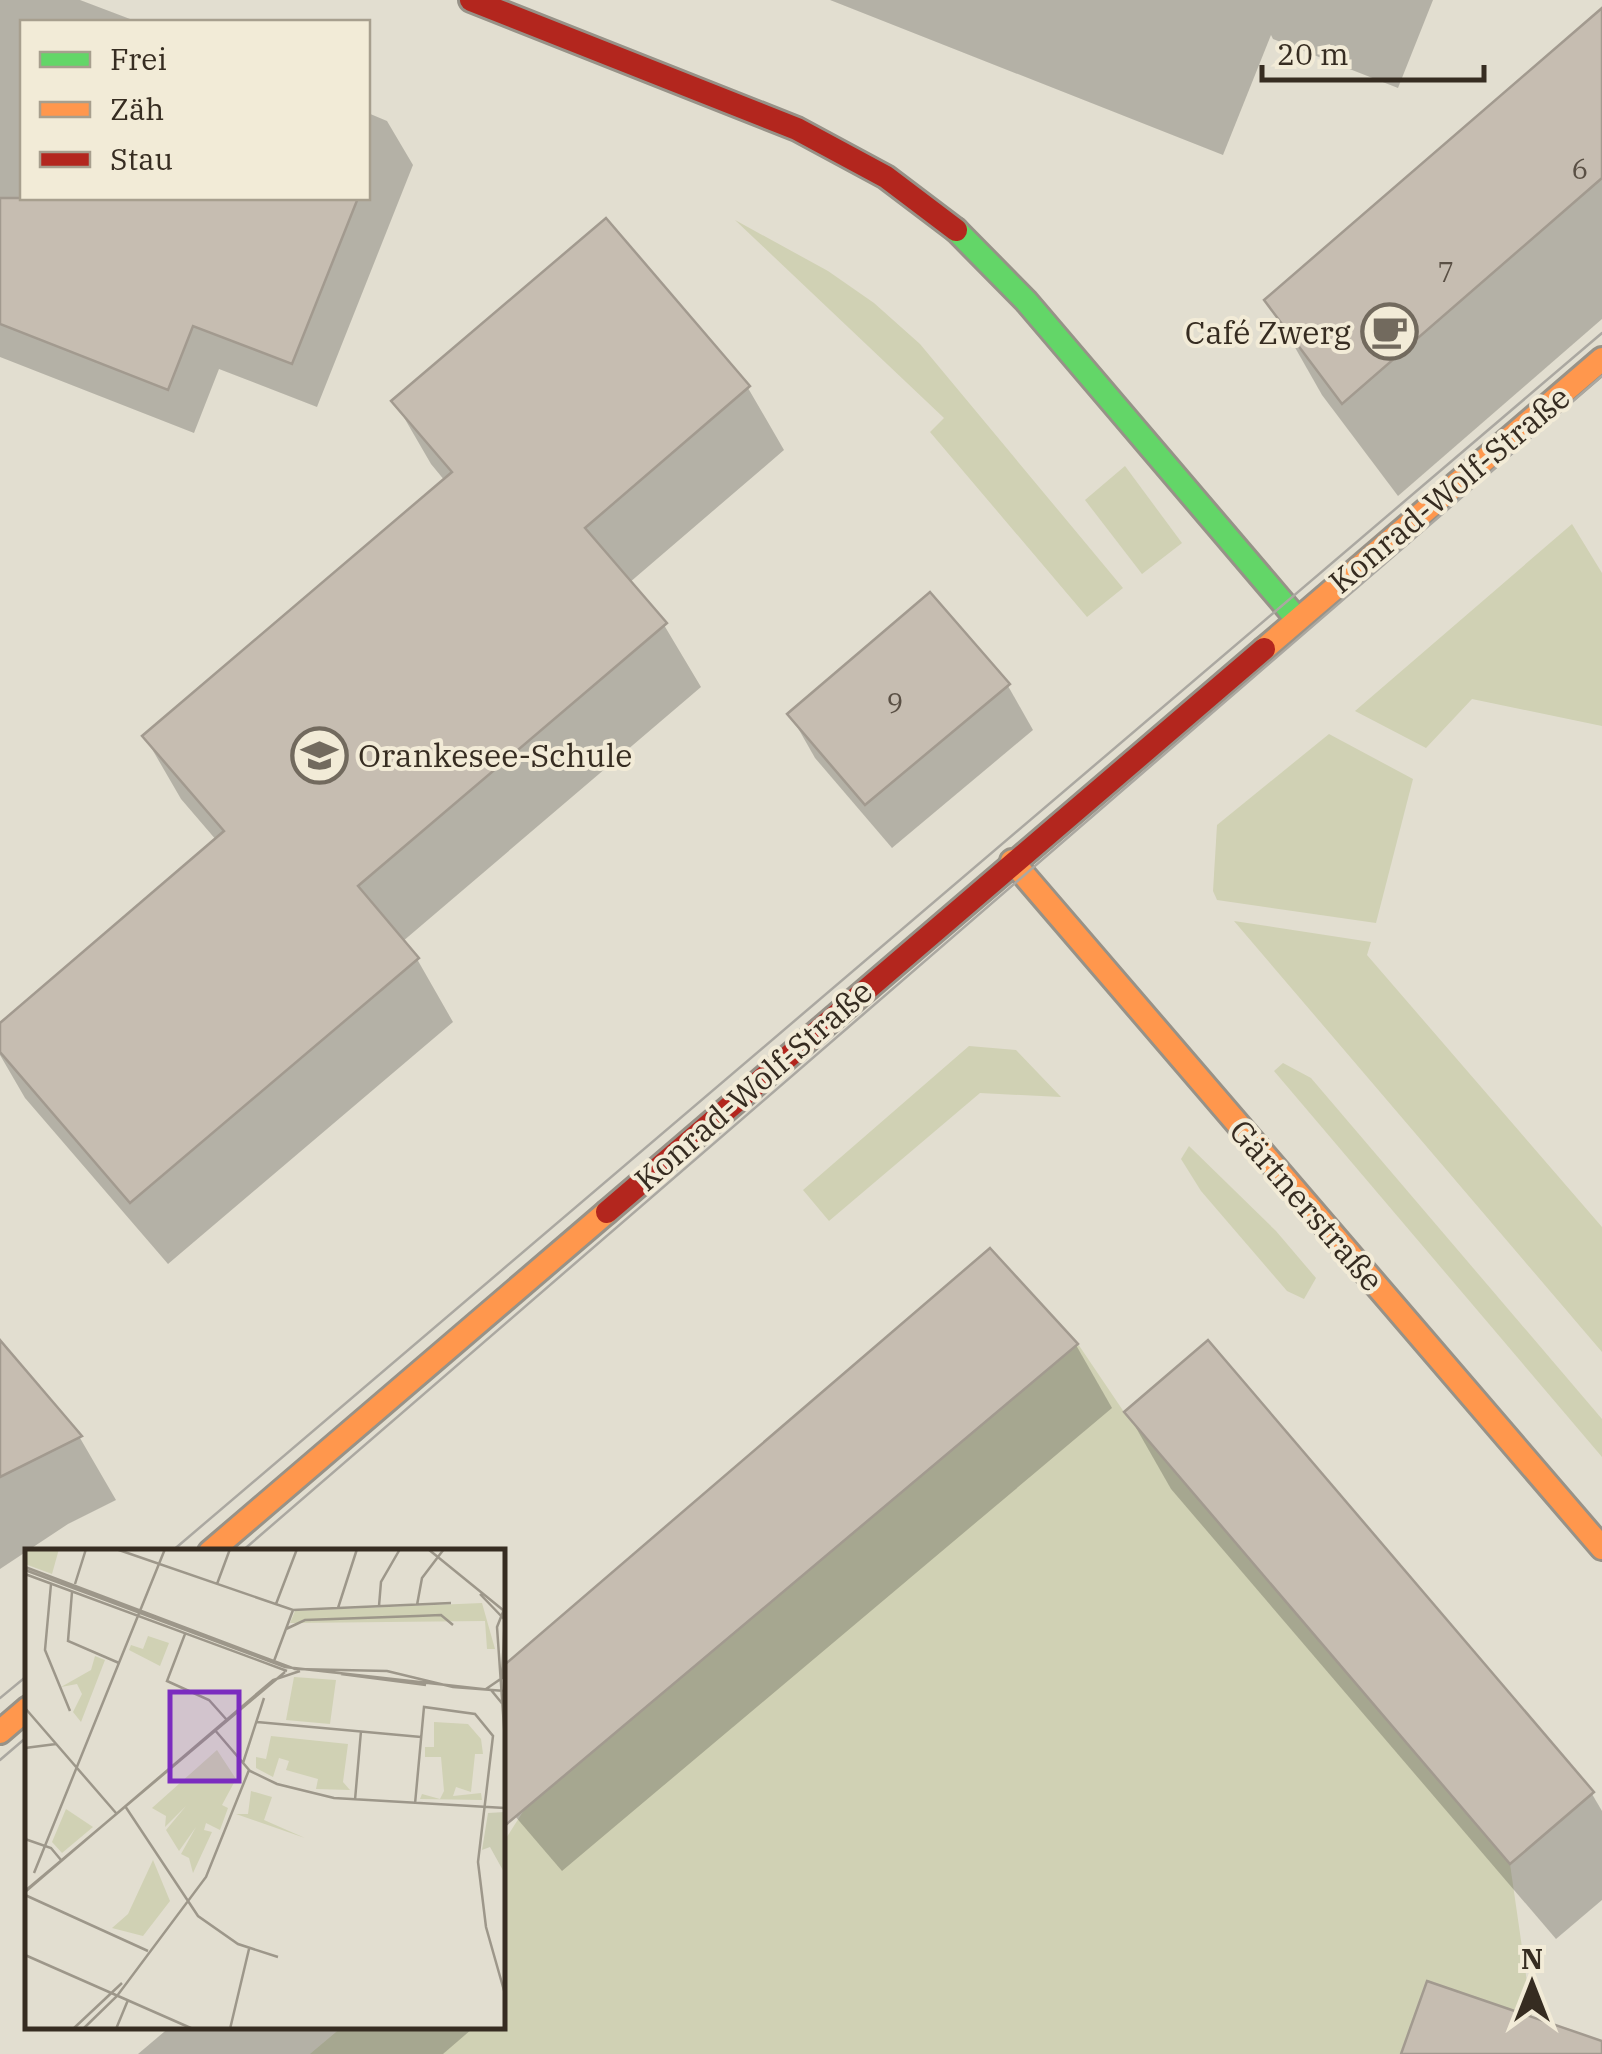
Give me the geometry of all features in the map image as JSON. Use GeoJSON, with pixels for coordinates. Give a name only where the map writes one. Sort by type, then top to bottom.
{"type":"FeatureCollection","features":[{"type":"Feature","properties":{"kind":"street"},"geometry":{"type":"LineString","coordinates":[[471,0],[796,128],[886,177],[966,238],[1026,301],[1297,620]]}},
{"type":"Feature","properties":{"kind":"street","name":"Konrad-Wolf-Straße"},"geometry":{"type":"LineString","coordinates":[[213,1549],[1602,359]]}},
{"type":"Feature","properties":{"kind":"street","name":"Gärtnerstraße"},"geometry":{"type":"LineString","coordinates":[[1012,861],[1602,1548]]}},
{"type":"Feature","properties":{"kind":"street"},"geometry":{"type":"LineString","coordinates":[[0,1732],[25,1711]]}},
{"type":"Feature","properties":{"kind":"green space"},"geometry":{"type":"Polygon","coordinates":[[[735,220],[828,271],[874,303],[920,344],[1123,588],[1087,617],[930,432],[944,418],[735,220]]]}},
{"type":"Feature","properties":{"kind":"green space"},"geometry":{"type":"Polygon","coordinates":[[[1125,466],[1182,543],[1142,574],[1085,500],[1125,466]]]}},
{"type":"Feature","properties":{"kind":"green space"},"geometry":{"type":"Polygon","coordinates":[[[1572,524],[1602,573],[1602,726],[1472,699],[1426,748],[1355,711],[1572,524]]]}},
{"type":"Feature","properties":{"kind":"green space"},"geometry":{"type":"Polygon","coordinates":[[[1329,734],[1413,779],[1376,923],[1217,900],[1213,891],[1217,825],[1329,734]]]}},
{"type":"Feature","properties":{"kind":"green space"},"geometry":{"type":"Polygon","coordinates":[[[1234,921],[1371,942],[1367,955],[1602,1227],[1602,1352],[1234,921]]]}},
{"type":"Feature","properties":{"kind":"green space"},"geometry":{"type":"Polygon","coordinates":[[[969,1046],[1016,1050],[1061,1097],[980,1093],[829,1221],[803,1190],[969,1046]]]}},
{"type":"Feature","properties":{"kind":"green space"},"geometry":{"type":"Polygon","coordinates":[[[1283,1063],[1311,1078],[1602,1419],[1602,1457],[1274,1071],[1283,1063]]]}},
{"type":"Feature","properties":{"kind":"green space"},"geometry":{"type":"Polygon","coordinates":[[[1189,1146],[1276,1231],[1316,1278],[1304,1299],[1287,1291],[1201,1191],[1181,1159],[1189,1146]]]}},
{"type":"Feature","properties":{"kind":"green space"},"geometry":{"type":"Polygon","coordinates":[[[1078,1344],[1124,1412],[1510,1864],[1532,2017],[1427,1981],[1400,2054],[310,2054],[340,2029],[505,2029],[505,1840],[524,1810],[1078,1344]]]}},
{"type":"Feature","properties":{"kind":"building"},"geometry":{"type":"Polygon","coordinates":[[[1602,8],[1602,178],[1342,404],[1264,300],[1602,8]]]}},
{"type":"Feature","properties":{"kind":"building"},"geometry":{"type":"Polygon","coordinates":[[[0,198],[357,200],[292,364],[193,326],[168,390],[0,324],[0,198]]]}},
{"type":"Feature","properties":{"kind":"building"},"geometry":{"type":"Polygon","coordinates":[[[606,218],[750,386],[585,528],[667,623],[358,886],[419,958],[130,1203],[0,1052],[0,1023],[224,831],[142,736],[452,472],[391,401],[606,218]]]}},
{"type":"Feature","properties":{"kind":"building"},"geometry":{"type":"Polygon","coordinates":[[[930,592],[1010,684],[865,805],[787,714],[930,592]]]}},
{"type":"Feature","properties":{"kind":"building"},"geometry":{"type":"Polygon","coordinates":[[[990,1248],[1078,1344],[505,1825],[505,1664],[990,1248]]]}},
{"type":"Feature","properties":{"kind":"building"},"geometry":{"type":"Polygon","coordinates":[[[0,1340],[82,1436],[0,1477],[0,1340]]]}},
{"type":"Feature","properties":{"kind":"building"},"geometry":{"type":"Polygon","coordinates":[[[1208,1340],[1594,1792],[1510,1864],[1124,1412],[1208,1340]]]}},
{"type":"Feature","properties":{"kind":"building"},"geometry":{"type":"Polygon","coordinates":[[[1427,1981],[1602,2041],[1602,2054],[1401,2054],[1427,1981]]]}},
{"type":"Feature","properties":{"kind":"tram line"},"geometry":{"type":"LineString","coordinates":[[175,1549],[1602,333]]}},
{"type":"Feature","properties":{"kind":"tram line"},"geometry":{"type":"LineString","coordinates":[[244,1549],[1602,376]]}},
{"type":"Feature","properties":{"kind":"tram line"},"geometry":{"type":"LineString","coordinates":[[0,1698],[25,1677]]}},
{"type":"Feature","properties":{"kind":"tram line"},"geometry":{"type":"LineString","coordinates":[[0,1760],[25,1739]]}},
{"type":"Feature","properties":{"kind":"traffic: fast"},"geometry":{"type":"LineString","coordinates":[[956,230],[1026,301],[1297,619]]}},
{"type":"Feature","properties":{"kind":"traffic: slow"},"geometry":{"type":"LineString","coordinates":[[1264,649],[1602,359]]}},
{"type":"Feature","properties":{"kind":"traffic: slow"},"geometry":{"type":"LineString","coordinates":[[1012,861],[1602,1548]]}},
{"type":"Feature","properties":{"kind":"traffic: slow"},"geometry":{"type":"LineString","coordinates":[[214,1549],[607,1212]]}},
{"type":"Feature","properties":{"kind":"traffic: slow"},"geometry":{"type":"LineString","coordinates":[[0,1732],[25,1711]]}},
{"type":"Feature","properties":{"kind":"traffic: jam"},"geometry":{"type":"LineString","coordinates":[[471,0],[797,129],[886,177],[956,230]]}},
{"type":"Feature","properties":{"kind":"traffic: jam"},"geometry":{"type":"LineString","coordinates":[[607,1212],[1264,649]]}},
{"type":"Feature","properties":{"kind":"place","name":"Café Zwerg"},"geometry":{"type":"Point","coordinates":[1390,332]}},
{"type":"Feature","properties":{"kind":"place","name":"Orankesee-Schule"},"geometry":{"type":"Point","coordinates":[319,755]}}]}
